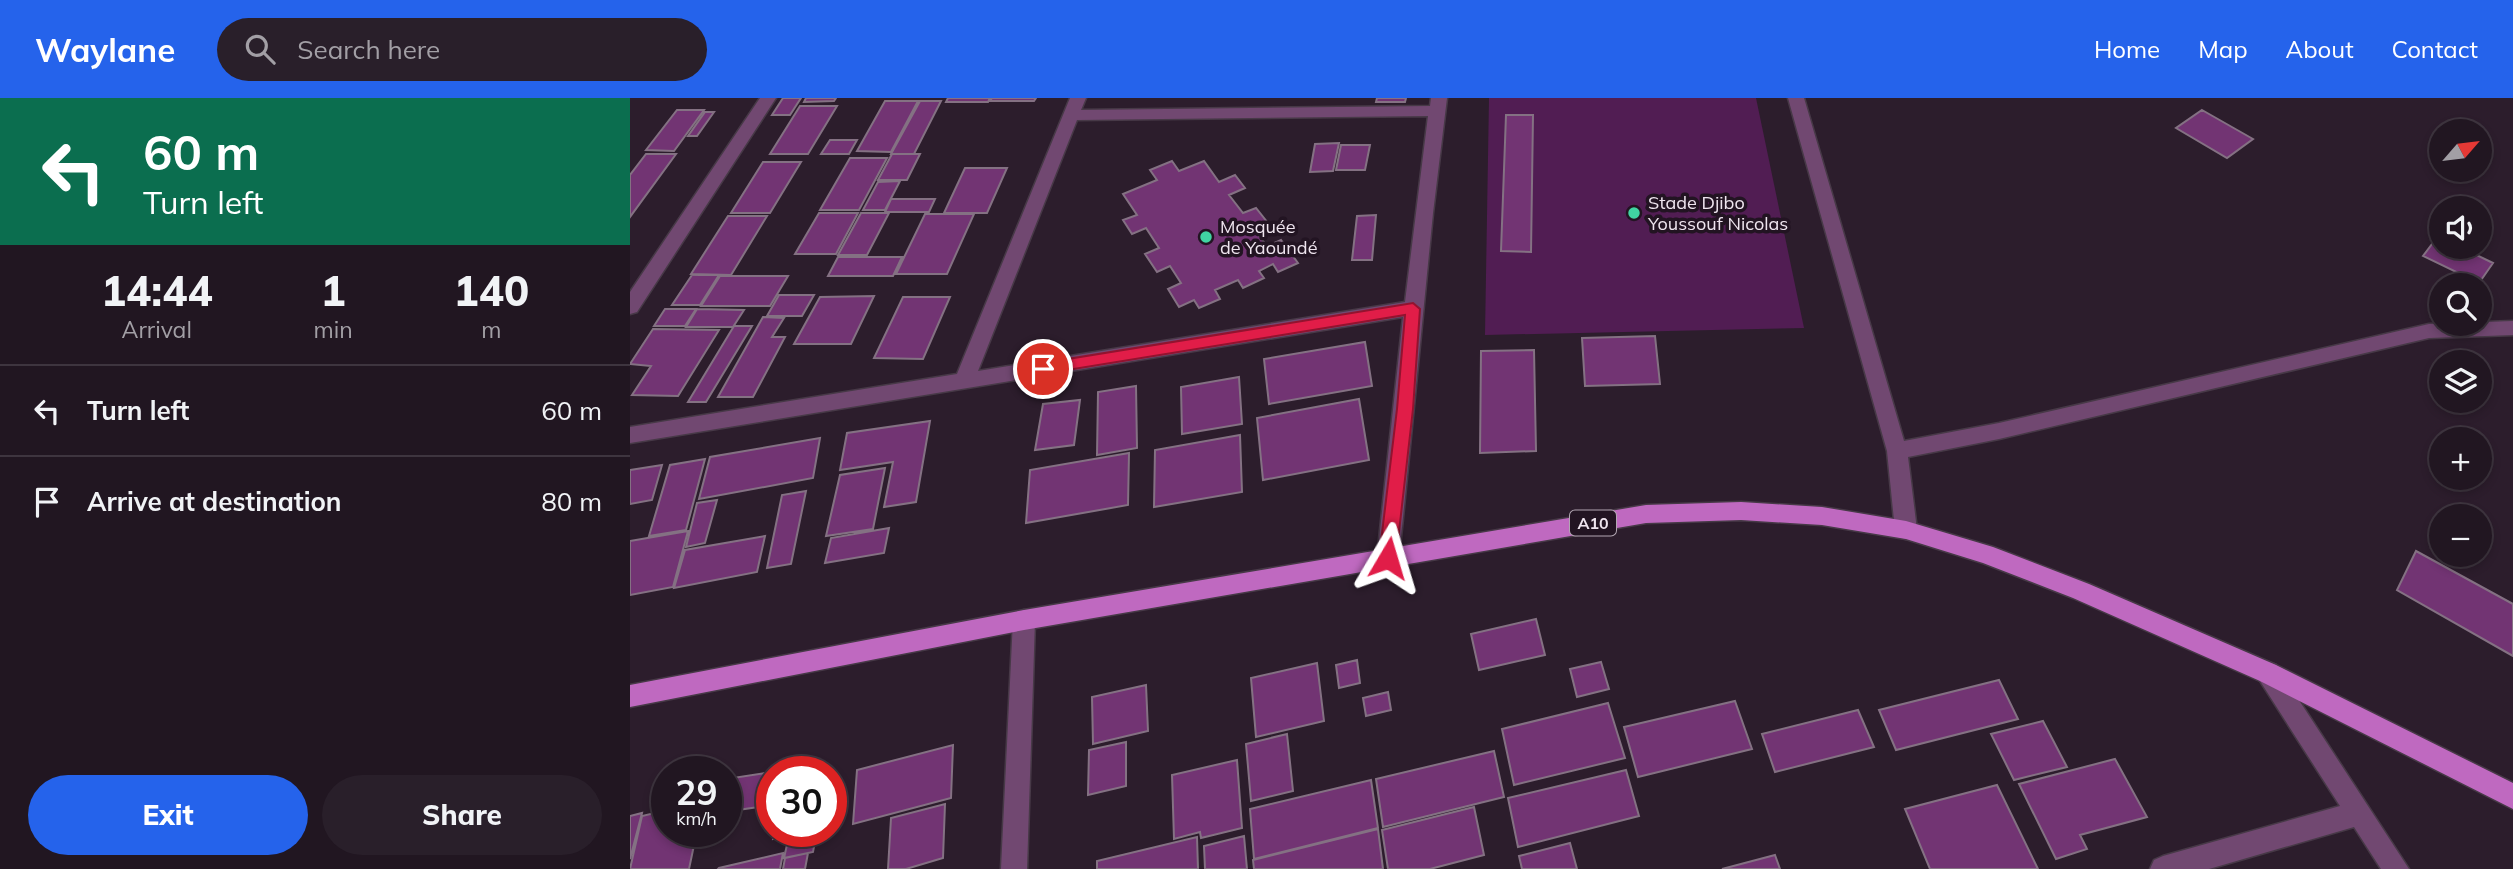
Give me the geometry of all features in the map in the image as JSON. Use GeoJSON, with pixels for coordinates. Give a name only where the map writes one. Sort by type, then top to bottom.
{"type":"FeatureCollection","features":[{"type":"Feature","properties":{"kind":"main road","name":"A10"},"geometry":{"type":"LineString","coordinates":[[630,696],[1024,620],[1646,514],[1741,511],[1822,516],[1906,530],[1985,554],[2081,591],[2268,673],[2513,796]]}},
{"type":"Feature","properties":{"kind":"street"},"geometry":{"type":"LineString","coordinates":[[630,307],[768,98]]}},
{"type":"Feature","properties":{"kind":"street"},"geometry":{"type":"LineString","coordinates":[[1796,98],[1897,452],[1906,530]]}},
{"type":"Feature","properties":{"kind":"street"},"geometry":{"type":"LineString","coordinates":[[964,382],[1075,106],[1438,105],[1413,309],[1388,558]]}},
{"type":"Feature","properties":{"kind":"street"},"geometry":{"type":"LineString","coordinates":[[630,435],[1413,309]]}},
{"type":"Feature","properties":{"kind":"street"},"geometry":{"type":"LineString","coordinates":[[1897,452],[1999,431],[2428,331],[2513,328]]}},
{"type":"Feature","properties":{"kind":"street"},"geometry":{"type":"LineString","coordinates":[[1014,869],[1024,620]]}},
{"type":"Feature","properties":{"kind":"street"},"geometry":{"type":"LineString","coordinates":[[2268,673],[2396,869]]}},
{"type":"Feature","properties":{"kind":"street"},"geometry":{"type":"LineString","coordinates":[[2163,869],[2360,813]]}},
{"type":"Feature","properties":{"kind":"shaded area","name":"Stade Djibo Youssouf Nicolas"},"geometry":{"type":"Polygon","coordinates":[[[1489,98],[1756,98],[1804,328],[1485,335],[1489,98]]]}},
{"type":"Feature","properties":{"kind":"building"},"geometry":{"type":"Polygon","coordinates":[[[783,98],[801,98],[790,115],[772,115],[783,98]]]}},
{"type":"Feature","properties":{"kind":"building"},"geometry":{"type":"Polygon","coordinates":[[[806,98],[836,98],[834,101],[804,102],[806,98]]]}},
{"type":"Feature","properties":{"kind":"building"},"geometry":{"type":"Polygon","coordinates":[[[948,98],[990,98],[988,102],[946,102],[948,98]]]}},
{"type":"Feature","properties":{"kind":"building"},"geometry":{"type":"Polygon","coordinates":[[[992,98],[1036,98],[1034,101],[990,101],[992,98]]]}},
{"type":"Feature","properties":{"kind":"building"},"geometry":{"type":"Polygon","coordinates":[[[1377,98],[1406,98],[1405,102],[1376,102],[1377,98]]]}},
{"type":"Feature","properties":{"kind":"building"},"geometry":{"type":"Polygon","coordinates":[[[885,101],[918,101],[891,152],[857,151],[885,101]]]}},
{"type":"Feature","properties":{"kind":"building"},"geometry":{"type":"Polygon","coordinates":[[[920,101],[941,101],[914,154],[891,154],[920,101]]]}},
{"type":"Feature","properties":{"kind":"building"},"geometry":{"type":"Polygon","coordinates":[[[800,106],[837,106],[808,154],[770,154],[800,106]]]}},
{"type":"Feature","properties":{"kind":"building"},"geometry":{"type":"Polygon","coordinates":[[[677,110],[704,110],[674,151],[646,150],[677,110]]]}},
{"type":"Feature","properties":{"kind":"building"},"geometry":{"type":"Polygon","coordinates":[[[2202,110],[2253,139],[2227,158],[2176,128],[2202,110]]]}},
{"type":"Feature","properties":{"kind":"building"},"geometry":{"type":"Polygon","coordinates":[[[705,112],[714,112],[697,136],[688,136],[705,112]]]}},
{"type":"Feature","properties":{"kind":"building"},"geometry":{"type":"Polygon","coordinates":[[[1506,115],[1533,115],[1531,252],[1501,251],[1506,115]]]}},
{"type":"Feature","properties":{"kind":"building"},"geometry":{"type":"Polygon","coordinates":[[[830,140],[857,140],[849,154],[821,154],[830,140]]]}},
{"type":"Feature","properties":{"kind":"building"},"geometry":{"type":"Polygon","coordinates":[[[1339,143],[1333,171],[1310,172],[1315,144],[1339,143]]]}},
{"type":"Feature","properties":{"kind":"building"},"geometry":{"type":"Polygon","coordinates":[[[1341,145],[1370,145],[1365,170],[1336,170],[1341,145]]]}},
{"type":"Feature","properties":{"kind":"building"},"geometry":{"type":"Polygon","coordinates":[[[646,154],[676,154],[630,217],[630,175],[646,154]]]}},
{"type":"Feature","properties":{"kind":"building"},"geometry":{"type":"Polygon","coordinates":[[[892,154],[920,154],[907,180],[878,180],[892,154]]]}},
{"type":"Feature","properties":{"kind":"building"},"geometry":{"type":"Polygon","coordinates":[[[850,158],[887,158],[859,210],[820,210],[850,158]]]}},
{"type":"Feature","properties":{"kind":"building","name":"Mosquée de Yaoundé"},"geometry":{"type":"Polygon","coordinates":[[[1172,161],[1179,171],[1204,161],[1219,182],[1235,175],[1245,188],[1229,195],[1243,213],[1256,208],[1268,223],[1254,229],[1267,246],[1281,240],[1298,263],[1278,272],[1273,264],[1259,271],[1264,278],[1243,288],[1238,280],[1215,290],[1220,299],[1199,308],[1194,300],[1179,307],[1168,289],[1181,283],[1170,266],[1157,272],[1145,254],[1159,248],[1146,228],[1132,234],[1123,220],[1137,215],[1123,194],[1157,180],[1150,170],[1172,161]]]}},
{"type":"Feature","properties":{"kind":"building"},"geometry":{"type":"Polygon","coordinates":[[[763,162],[801,162],[770,213],[731,213],[763,162]]]}},
{"type":"Feature","properties":{"kind":"building"},"geometry":{"type":"Polygon","coordinates":[[[965,168],[1007,168],[987,213],[944,213],[965,168]]]}},
{"type":"Feature","properties":{"kind":"building"},"geometry":{"type":"Polygon","coordinates":[[[900,181],[885,210],[863,210],[878,182],[900,181]]]}},
{"type":"Feature","properties":{"kind":"building"},"geometry":{"type":"Polygon","coordinates":[[[891,199],[935,199],[929,212],[885,212],[891,199]]]}},
{"type":"Feature","properties":{"kind":"building"},"geometry":{"type":"Polygon","coordinates":[[[819,213],[858,213],[836,254],[795,254],[819,213]]]}},
{"type":"Feature","properties":{"kind":"building"},"geometry":{"type":"Polygon","coordinates":[[[861,213],[889,213],[867,255],[838,255],[861,213]]]}},
{"type":"Feature","properties":{"kind":"building"},"geometry":{"type":"Polygon","coordinates":[[[925,214],[974,214],[947,274],[896,274],[925,214]]]}},
{"type":"Feature","properties":{"kind":"building"},"geometry":{"type":"Polygon","coordinates":[[[1376,215],[1372,260],[1352,260],[1357,216],[1376,215]]]}},
{"type":"Feature","properties":{"kind":"building"},"geometry":{"type":"Polygon","coordinates":[[[728,216],[767,216],[731,275],[691,274],[728,216]]]}},
{"type":"Feature","properties":{"kind":"building"},"geometry":{"type":"Polygon","coordinates":[[[2429,248],[2429,259],[2423,256],[2429,248]]]}},
{"type":"Feature","properties":{"kind":"building"},"geometry":{"type":"Polygon","coordinates":[[[838,257],[902,257],[893,276],[828,276],[838,257]]]}},
{"type":"Feature","properties":{"kind":"building"},"geometry":{"type":"Polygon","coordinates":[[[2429,259],[2485,259],[2493,263],[2486,273],[2458,273],[2429,259]]]}},
{"type":"Feature","properties":{"kind":"building"},"geometry":{"type":"Polygon","coordinates":[[[692,275],[719,275],[700,305],[672,305],[692,275]]]}},
{"type":"Feature","properties":{"kind":"building"},"geometry":{"type":"Polygon","coordinates":[[[720,276],[788,276],[770,306],[701,306],[720,276]]]}},
{"type":"Feature","properties":{"kind":"building"},"geometry":{"type":"Polygon","coordinates":[[[779,295],[814,295],[802,316],[767,316],[779,295]]]}},
{"type":"Feature","properties":{"kind":"building"},"geometry":{"type":"Polygon","coordinates":[[[874,296],[851,344],[794,344],[820,297],[874,296]]]}},
{"type":"Feature","properties":{"kind":"building"},"geometry":{"type":"Polygon","coordinates":[[[903,297],[950,297],[923,359],[874,358],[903,297]]]}},
{"type":"Feature","properties":{"kind":"building"},"geometry":{"type":"Polygon","coordinates":[[[665,309],[696,309],[685,326],[654,326],[665,309]]]}},
{"type":"Feature","properties":{"kind":"building"},"geometry":{"type":"Polygon","coordinates":[[[697,309],[744,310],[733,327],[686,327],[697,309]]]}},
{"type":"Feature","properties":{"kind":"building"},"geometry":{"type":"Polygon","coordinates":[[[763,317],[784,318],[772,337],[785,337],[753,397],[718,397],[763,317]]]}},
{"type":"Feature","properties":{"kind":"building"},"geometry":{"type":"Polygon","coordinates":[[[734,326],[752,326],[706,402],[688,402],[734,326]]]}},
{"type":"Feature","properties":{"kind":"building"},"geometry":{"type":"Polygon","coordinates":[[[653,329],[719,330],[678,396],[632,395],[651,366],[630,364],[653,329]]]}},
{"type":"Feature","properties":{"kind":"building"},"geometry":{"type":"Polygon","coordinates":[[[1655,336],[1660,384],[1585,386],[1582,338],[1655,336]]]}},
{"type":"Feature","properties":{"kind":"building"},"geometry":{"type":"Polygon","coordinates":[[[1365,342],[1372,386],[1269,404],[1264,359],[1365,342]]]}},
{"type":"Feature","properties":{"kind":"building"},"geometry":{"type":"Polygon","coordinates":[[[1534,350],[1536,451],[1480,453],[1481,351],[1534,350]]]}},
{"type":"Feature","properties":{"kind":"building"},"geometry":{"type":"Polygon","coordinates":[[[1239,377],[1242,424],[1182,434],[1181,387],[1239,377]]]}},
{"type":"Feature","properties":{"kind":"building"},"geometry":{"type":"Polygon","coordinates":[[[1136,386],[1137,448],[1097,455],[1098,392],[1136,386]]]}},
{"type":"Feature","properties":{"kind":"building"},"geometry":{"type":"Polygon","coordinates":[[[1359,399],[1369,460],[1263,480],[1257,418],[1359,399]]]}},
{"type":"Feature","properties":{"kind":"building"},"geometry":{"type":"Polygon","coordinates":[[[1080,400],[1074,445],[1035,450],[1043,404],[1080,400]]]}},
{"type":"Feature","properties":{"kind":"building"},"geometry":{"type":"Polygon","coordinates":[[[930,421],[916,502],[884,507],[893,462],[840,470],[847,433],[930,421]]]}},
{"type":"Feature","properties":{"kind":"building"},"geometry":{"type":"Polygon","coordinates":[[[1240,435],[1242,492],[1154,507],[1155,450],[1240,435]]]}},
{"type":"Feature","properties":{"kind":"building"},"geometry":{"type":"Polygon","coordinates":[[[820,438],[813,478],[699,499],[710,457],[820,438]]]}},
{"type":"Feature","properties":{"kind":"building"},"geometry":{"type":"Polygon","coordinates":[[[1129,453],[1128,505],[1026,523],[1030,470],[1129,453]]]}},
{"type":"Feature","properties":{"kind":"building"},"geometry":{"type":"Polygon","coordinates":[[[705,459],[686,530],[649,536],[670,465],[705,459]]]}},
{"type":"Feature","properties":{"kind":"building"},"geometry":{"type":"Polygon","coordinates":[[[662,465],[652,500],[630,504],[630,470],[662,465]]]}},
{"type":"Feature","properties":{"kind":"building"},"geometry":{"type":"Polygon","coordinates":[[[885,468],[873,529],[826,536],[840,475],[885,468]]]}},
{"type":"Feature","properties":{"kind":"building"},"geometry":{"type":"Polygon","coordinates":[[[806,491],[791,564],[767,568],[782,495],[806,491]]]}},
{"type":"Feature","properties":{"kind":"building"},"geometry":{"type":"Polygon","coordinates":[[[717,500],[705,543],[686,547],[697,503],[717,500]]]}},
{"type":"Feature","properties":{"kind":"building"},"geometry":{"type":"Polygon","coordinates":[[[889,528],[884,553],[825,563],[831,538],[889,528]]]}},
{"type":"Feature","properties":{"kind":"building"},"geometry":{"type":"Polygon","coordinates":[[[688,531],[673,587],[630,595],[630,541],[688,531]]]}},
{"type":"Feature","properties":{"kind":"building"},"geometry":{"type":"Polygon","coordinates":[[[765,536],[757,572],[674,588],[685,550],[765,536]]]}},
{"type":"Feature","properties":{"kind":"building"},"geometry":{"type":"Polygon","coordinates":[[[2416,551],[2429,558],[2429,567],[2445,567],[2513,604],[2513,656],[2397,590],[2416,551]]]}},
{"type":"Feature","properties":{"kind":"building"},"geometry":{"type":"Polygon","coordinates":[[[1536,619],[1545,655],[1479,670],[1471,634],[1536,619]]]}},
{"type":"Feature","properties":{"kind":"building"},"geometry":{"type":"Polygon","coordinates":[[[1357,660],[1360,683],[1339,688],[1336,665],[1357,660]]]}},
{"type":"Feature","properties":{"kind":"building"},"geometry":{"type":"Polygon","coordinates":[[[1601,662],[1609,689],[1577,697],[1570,669],[1601,662]]]}},
{"type":"Feature","properties":{"kind":"building"},"geometry":{"type":"Polygon","coordinates":[[[1317,663],[1324,721],[1256,737],[1251,678],[1317,663]]]}},
{"type":"Feature","properties":{"kind":"building"},"geometry":{"type":"Polygon","coordinates":[[[1999,680],[2018,719],[1896,750],[1879,710],[1999,680]]]}},
{"type":"Feature","properties":{"kind":"building"},"geometry":{"type":"Polygon","coordinates":[[[1146,685],[1148,731],[1093,744],[1092,697],[1146,685]]]}},
{"type":"Feature","properties":{"kind":"building"},"geometry":{"type":"Polygon","coordinates":[[[1388,692],[1391,710],[1366,716],[1363,698],[1388,692]]]}},
{"type":"Feature","properties":{"kind":"building"},"geometry":{"type":"Polygon","coordinates":[[[1735,701],[1752,749],[1638,777],[1624,727],[1735,701]]]}},
{"type":"Feature","properties":{"kind":"building"},"geometry":{"type":"Polygon","coordinates":[[[1608,703],[1625,758],[1514,785],[1502,729],[1608,703]]]}},
{"type":"Feature","properties":{"kind":"building"},"geometry":{"type":"Polygon","coordinates":[[[1858,710],[1874,747],[1775,772],[1762,734],[1858,710]]]}},
{"type":"Feature","properties":{"kind":"building"},"geometry":{"type":"Polygon","coordinates":[[[2043,721],[2067,767],[2014,780],[1991,734],[2043,721]]]}},
{"type":"Feature","properties":{"kind":"building"},"geometry":{"type":"Polygon","coordinates":[[[1287,734],[1293,791],[1251,801],[1246,744],[1287,734]]]}},
{"type":"Feature","properties":{"kind":"building"},"geometry":{"type":"Polygon","coordinates":[[[1126,742],[1126,786],[1088,795],[1089,750],[1126,742]]]}},
{"type":"Feature","properties":{"kind":"building"},"geometry":{"type":"Polygon","coordinates":[[[953,745],[951,798],[853,824],[857,770],[953,745]]]}},
{"type":"Feature","properties":{"kind":"building"},"geometry":{"type":"Polygon","coordinates":[[[1494,751],[1504,797],[1383,827],[1376,779],[1494,751]]]}},
{"type":"Feature","properties":{"kind":"building"},"geometry":{"type":"Polygon","coordinates":[[[2115,759],[2147,817],[2080,835],[2087,849],[2056,859],[2019,784],[2115,759]]]}},
{"type":"Feature","properties":{"kind":"building"},"geometry":{"type":"Polygon","coordinates":[[[1237,760],[1242,828],[1201,838],[1200,832],[1174,839],[1172,775],[1237,760]]]}},
{"type":"Feature","properties":{"kind":"building"},"geometry":{"type":"Polygon","coordinates":[[[1626,770],[1639,816],[1518,847],[1508,798],[1626,770]]]}},
{"type":"Feature","properties":{"kind":"building"},"geometry":{"type":"Polygon","coordinates":[[[756,774],[756,807],[742,809],[742,777],[756,774]]]}},
{"type":"Feature","properties":{"kind":"building"},"geometry":{"type":"Polygon","coordinates":[[[1371,780],[1378,828],[1254,859],[1250,809],[1371,780]]]}},
{"type":"Feature","properties":{"kind":"building"},"geometry":{"type":"Polygon","coordinates":[[[1997,785],[2038,869],[1930,869],[1905,809],[1997,785]]]}},
{"type":"Feature","properties":{"kind":"building"},"geometry":{"type":"Polygon","coordinates":[[[945,804],[943,858],[906,869],[888,869],[891,818],[945,804]]]}},
{"type":"Feature","properties":{"kind":"building"},"geometry":{"type":"Polygon","coordinates":[[[1474,807],[1484,855],[1430,869],[1388,869],[1382,830],[1474,807]]]}},
{"type":"Feature","properties":{"kind":"building"},"geometry":{"type":"Polygon","coordinates":[[[642,813],[630,859],[630,816],[642,813]]]}},
{"type":"Feature","properties":{"kind":"building"},"geometry":{"type":"Polygon","coordinates":[[[651,814],[651,847],[694,847],[689,869],[630,869],[642,816],[651,814]]]}},
{"type":"Feature","properties":{"kind":"building"},"geometry":{"type":"Polygon","coordinates":[[[1378,829],[1383,869],[1254,869],[1253,860],[1378,829]]]}},
{"type":"Feature","properties":{"kind":"building"},"geometry":{"type":"Polygon","coordinates":[[[1244,836],[1247,869],[1205,869],[1204,846],[1244,836]]]}},
{"type":"Feature","properties":{"kind":"building"},"geometry":{"type":"Polygon","coordinates":[[[1197,837],[1198,869],[1097,869],[1097,861],[1197,837]]]}},
{"type":"Feature","properties":{"kind":"building"},"geometry":{"type":"Polygon","coordinates":[[[1570,843],[1577,869],[1522,869],[1519,856],[1570,843]]]}},
{"type":"Feature","properties":{"kind":"building"},"geometry":{"type":"Polygon","coordinates":[[[786,847],[814,847],[813,852],[784,858],[786,847]]]}},
{"type":"Feature","properties":{"kind":"building"},"geometry":{"type":"Polygon","coordinates":[[[783,853],[780,869],[718,869],[719,868],[783,853]]]}},
{"type":"Feature","properties":{"kind":"building"},"geometry":{"type":"Polygon","coordinates":[[[808,853],[805,869],[783,869],[785,858],[808,853]]]}},
{"type":"Feature","properties":{"kind":"building"},"geometry":{"type":"Polygon","coordinates":[[[1775,855],[1780,869],[1722,869],[1775,855]]]}},
{"type":"Feature","properties":{"kind":"place","name":"Stade Djibo Youssouf Nicolas"},"geometry":{"type":"Point","coordinates":[1634,213]}},
{"type":"Feature","properties":{"kind":"place","name":"Mosquée de Yaoundé"},"geometry":{"type":"Point","coordinates":[1206,237]}},
{"type":"Feature","properties":{"kind":"route"},"geometry":{"type":"LineString","coordinates":[[1043,369],[1413,309],[1388,558]]}}]}
